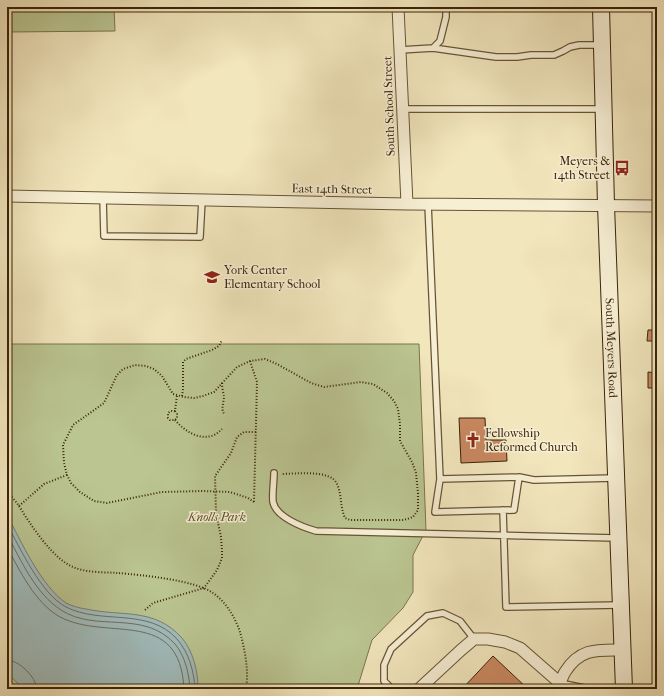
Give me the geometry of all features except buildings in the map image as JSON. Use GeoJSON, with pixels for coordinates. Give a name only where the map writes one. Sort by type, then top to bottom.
{"type":"FeatureCollection","features":[{"type":"Feature","properties":{"kind":"street","name":"South School Street"},"geometry":{"type":"LineString","coordinates":[[398,7],[406,204]]}},
{"type":"Feature","properties":{"kind":"street","name":"South Meyers Road"},"geometry":{"type":"LineString","coordinates":[[601,7],[606,205],[624,689]]}},
{"type":"Feature","properties":{"kind":"street","name":"East 14th Street"},"geometry":{"type":"LineString","coordinates":[[7,196],[406,204],[657,206]]}},
{"type":"Feature","properties":{"kind":"street"},"geometry":{"type":"LineString","coordinates":[[420,689],[474,639],[488,638],[505,642],[520,648],[559,686],[564,673],[578,656],[593,650],[622,650]]}},
{"type":"Feature","properties":{"kind":"lane"},"geometry":{"type":"LineString","coordinates":[[433,48],[440,41],[446,17],[446,7]]}},
{"type":"Feature","properties":{"kind":"lane"},"geometry":{"type":"LineString","coordinates":[[400,50],[433,48],[496,57],[517,57],[531,55],[554,55],[570,47],[579,45],[602,45]]}},
{"type":"Feature","properties":{"kind":"lane"},"geometry":{"type":"LineString","coordinates":[[402,110],[604,110]]}},
{"type":"Feature","properties":{"kind":"lane"},"geometry":{"type":"LineString","coordinates":[[103,198],[104,236],[200,237],[202,200]]}},
{"type":"Feature","properties":{"kind":"lane"},"geometry":{"type":"LineString","coordinates":[[428,204],[440,479],[434,512],[514,510],[519,477]]}},
{"type":"Feature","properties":{"kind":"lane"},"geometry":{"type":"LineString","coordinates":[[274,473],[273,501],[276,509],[283,516],[316,531],[618,538]]}},
{"type":"Feature","properties":{"kind":"lane"},"geometry":{"type":"LineString","coordinates":[[440,479],[519,477],[534,480],[616,478]]}},
{"type":"Feature","properties":{"kind":"lane"},"geometry":{"type":"LineString","coordinates":[[503,510],[506,608],[621,605]]}},
{"type":"Feature","properties":{"kind":"lane"},"geometry":{"type":"LineString","coordinates":[[392,689],[384,681],[384,665],[391,649],[427,616],[443,613],[460,621],[474,639]]}},
{"type":"Feature","properties":{"kind":"lane"},"geometry":{"type":"LineString","coordinates":[[559,686],[589,689]]}},
{"type":"Feature","properties":{"kind":"path"},"geometry":{"type":"LineString","coordinates":[[182,396],[183,362],[186,359],[212,350],[219,346],[222,340]]}},
{"type":"Feature","properties":{"kind":"path"},"geometry":{"type":"LineString","coordinates":[[250,361],[256,373],[257,382],[254,502],[248,498],[230,492],[162,492],[107,503],[94,501],[87,497],[71,484],[67,475],[62,450],[69,431],[73,425],[104,403],[114,379],[123,369],[135,366],[146,366],[154,369],[162,376],[173,394],[194,398],[214,392],[237,367],[250,361],[265,359],[277,364],[311,384],[324,387],[361,382],[373,384],[388,393],[398,409],[400,441],[412,462],[416,473],[418,510],[413,517],[404,520],[350,520],[345,518],[342,511],[337,483],[332,477],[324,474],[274,473]]}},
{"type":"Feature","properties":{"kind":"path"},"geometry":{"type":"LineString","coordinates":[[222,383],[224,397],[222,407],[225,415]]}},
{"type":"Feature","properties":{"kind":"path"},"geometry":{"type":"LineString","coordinates":[[175,420],[177,414],[175,411],[177,395]]}},
{"type":"Feature","properties":{"kind":"path"},"geometry":{"type":"LineString","coordinates":[[175,411],[168,413],[168,418],[170,420],[175,420],[181,428],[194,436],[212,436],[222,429]]}},
{"type":"Feature","properties":{"kind":"path"},"geometry":{"type":"LineString","coordinates":[[145,610],[152,603],[204,588],[217,570],[222,558],[221,537],[216,513],[215,476],[231,453],[237,437],[244,432],[256,432]]}},
{"type":"Feature","properties":{"kind":"path"},"geometry":{"type":"LineString","coordinates":[[19,506],[44,484],[67,475]]}},
{"type":"Feature","properties":{"kind":"path"},"geometry":{"type":"LineString","coordinates":[[7,494],[11,496],[19,506],[37,534],[50,549],[73,567],[90,572],[138,574],[199,585],[213,592],[230,610],[238,626],[244,644],[247,680],[246,689]]}},
{"type":"Feature","properties":{"kind":"green space"},"geometry":{"type":"Polygon","coordinates":[[[7,7],[114,7],[115,31],[7,32],[7,7]]]}},
{"type":"Feature","properties":{"kind":"green space","name":"Knolls Park"},"geometry":{"type":"Polygon","coordinates":[[[7,344],[419,344],[426,530],[413,555],[413,592],[403,608],[372,640],[357,689],[7,689],[7,344]]]}},
{"type":"Feature","properties":{"kind":"water"},"geometry":{"type":"Polygon","coordinates":[[[7,515],[40,575],[48,586],[66,603],[83,609],[149,617],[171,628],[182,638],[192,655],[196,668],[198,689],[24,689],[7,673],[7,515]]]}},
{"type":"Feature","properties":{"kind":"place","name":"Meyers & 14th Street"},"geometry":{"type":"Point","coordinates":[622,168]}},
{"type":"Feature","properties":{"kind":"place","name":"York Center Elementary School"},"geometry":{"type":"Point","coordinates":[212,277]}},
{"type":"Feature","properties":{"kind":"place","name":"Fellowship Reformed Church"},"geometry":{"type":"Point","coordinates":[473,440]}}]}
